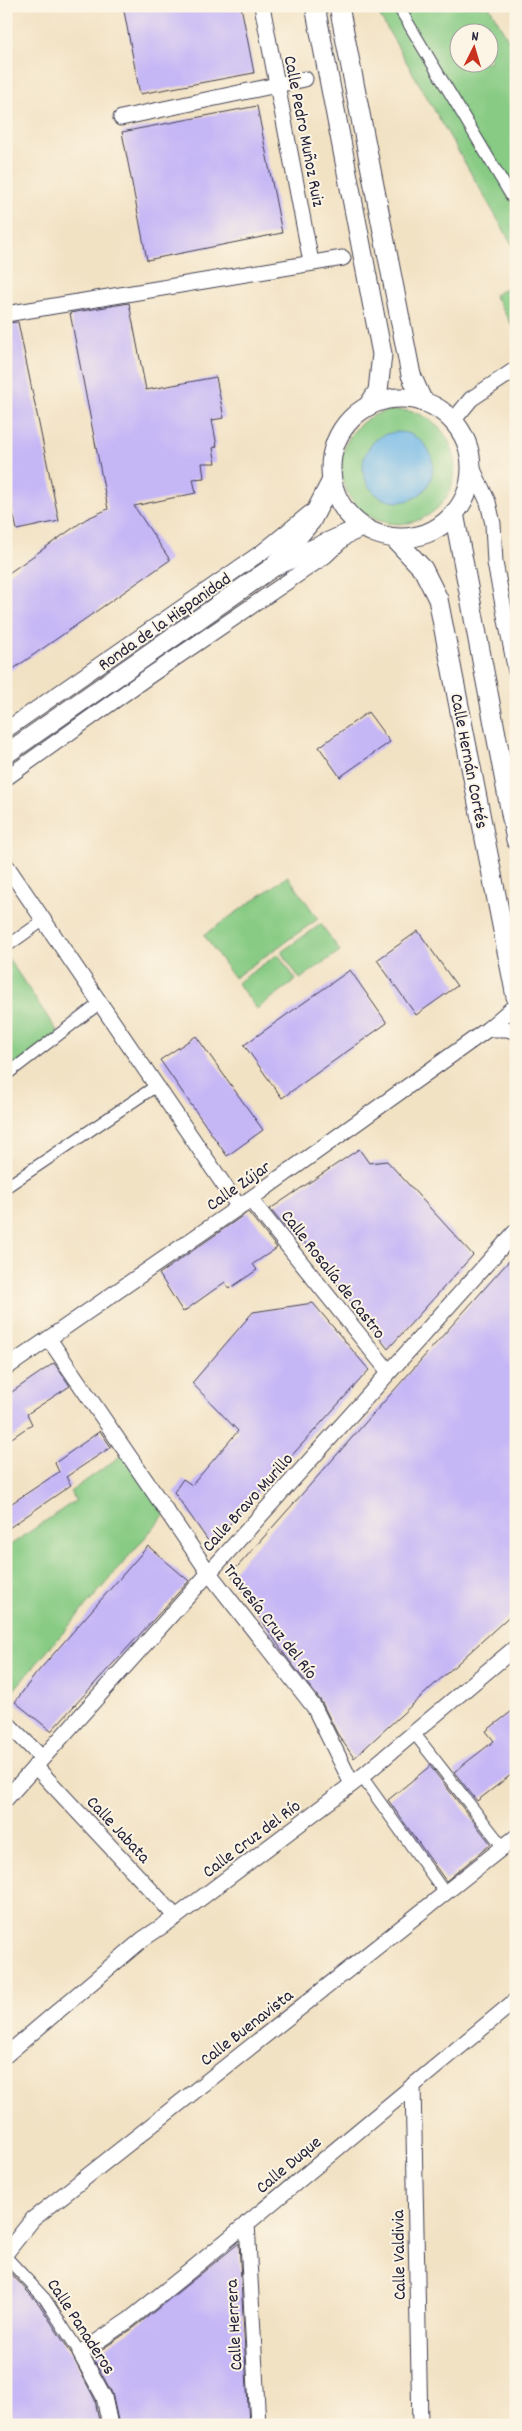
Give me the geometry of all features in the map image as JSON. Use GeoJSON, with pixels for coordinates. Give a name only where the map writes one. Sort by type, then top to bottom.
{"type":"FeatureCollection","features":[{"type":"Feature","properties":{"kind":"street","name":"Calle Pedro Muñoz Ruiz"},"geometry":{"type":"LineString","coordinates":[[262,6],[311,262]]}},
{"type":"Feature","properties":{"kind":"street"},"geometry":{"type":"LineString","coordinates":[[315,6],[382,354],[378,391],[368,406]]}},
{"type":"Feature","properties":{"kind":"street"},"geometry":{"type":"LineString","coordinates":[[339,6],[411,375],[423,402]]}},
{"type":"Feature","properties":{"kind":"street"},"geometry":{"type":"LineString","coordinates":[[398,6],[516,204]]}},
{"type":"Feature","properties":{"kind":"street"},"geometry":{"type":"LineString","coordinates":[[121,118],[305,79]]}},
{"type":"Feature","properties":{"kind":"street"},"geometry":{"type":"LineString","coordinates":[[6,314],[343,258]]}},
{"type":"Feature","properties":{"kind":"street"},"geometry":{"type":"LineString","coordinates":[[453,421],[471,399],[516,369]]}},
{"type":"Feature","properties":{"kind":"street"},"geometry":{"type":"LineString","coordinates":[[471,465],[469,485],[462,503],[440,526],[418,536],[394,538],[356,530],[338,500],[331,482],[331,459],[337,438],[350,419],[368,406],[390,398],[412,399],[435,406],[453,421],[466,442],[471,465],[488,502],[493,524],[495,564],[516,672]]}},
{"type":"Feature","properties":{"kind":"street","name":"Ronda de la Hispanidad"},"geometry":{"type":"LineString","coordinates":[[273,567],[311,521],[331,482]]}},
{"type":"Feature","properties":{"kind":"street","name":"Ronda de la Hispanidad"},"geometry":{"type":"LineString","coordinates":[[6,730],[262,552],[319,506]]}},
{"type":"Feature","properties":{"kind":"street","name":"Calle Hernán Cortés"},"geometry":{"type":"LineString","coordinates":[[454,513],[516,840]]}},
{"type":"Feature","properties":{"kind":"street"},"geometry":{"type":"LineString","coordinates":[[6,778],[149,676],[325,556],[356,530]]}},
{"type":"Feature","properties":{"kind":"street","name":"Ronda de la Hispanidad"},"geometry":{"type":"LineString","coordinates":[[6,754],[273,567],[356,530]]}},
{"type":"Feature","properties":{"kind":"street","name":"Calle Hernán Cortés"},"geometry":{"type":"LineString","coordinates":[[394,538],[423,569],[438,598],[516,997]]}},
{"type":"Feature","properties":{"kind":"street","name":"Calle Rosalía de Castro"},"geometry":{"type":"LineString","coordinates":[[6,865],[156,1086],[245,1203],[389,1372]]}},
{"type":"Feature","properties":{"kind":"street"},"geometry":{"type":"LineString","coordinates":[[6,946],[44,920]]}},
{"type":"Feature","properties":{"kind":"street"},"geometry":{"type":"LineString","coordinates":[[6,1075],[100,1003]]}},
{"type":"Feature","properties":{"kind":"street","name":"Calle Zújar"},"geometry":{"type":"LineString","coordinates":[[6,1368],[245,1203],[488,1029],[516,1005]]}},
{"type":"Feature","properties":{"kind":"street"},"geometry":{"type":"LineString","coordinates":[[488,1029],[507,1029],[516,1032]]}},
{"type":"Feature","properties":{"kind":"street"},"geometry":{"type":"LineString","coordinates":[[6,1187],[156,1086]]}},
{"type":"Feature","properties":{"kind":"street","name":"Calle Bravo Murillo"},"geometry":{"type":"LineString","coordinates":[[6,1798],[516,1231]]}},
{"type":"Feature","properties":{"kind":"street","name":"Travesía Cruz del Río"},"geometry":{"type":"LineString","coordinates":[[49,1339],[209,1573],[314,1707],[357,1781]]}},
{"type":"Feature","properties":{"kind":"street","name":"Calle Cruz del Río"},"geometry":{"type":"LineString","coordinates":[[6,2055],[143,1939],[176,1918],[357,1781],[516,1647]]}},
{"type":"Feature","properties":{"kind":"street","name":"Calle Jabata"},"geometry":{"type":"LineString","coordinates":[[6,1722],[176,1918]]}},
{"type":"Feature","properties":{"kind":"street"},"geometry":{"type":"LineString","coordinates":[[414,1733],[503,1847]]}},
{"type":"Feature","properties":{"kind":"street"},"geometry":{"type":"LineString","coordinates":[[357,1781],[445,1893]]}},
{"type":"Feature","properties":{"kind":"street","name":"Calle Buenavista"},"geometry":{"type":"LineString","coordinates":[[6,2255],[33,2219],[516,1837]]}},
{"type":"Feature","properties":{"kind":"street","name":"Calle Duque"},"geometry":{"type":"LineString","coordinates":[[80,2352],[129,2320],[516,2000]]}},
{"type":"Feature","properties":{"kind":"street","name":"Calle Valdivia"},"geometry":{"type":"LineString","coordinates":[[413,2084],[420,2425]]}},
{"type":"Feature","properties":{"kind":"street","name":"Calle Herrera"},"geometry":{"type":"LineString","coordinates":[[247,2223],[258,2425]]}},
{"type":"Feature","properties":{"kind":"street","name":"Calle Panaderos"},"geometry":{"type":"LineString","coordinates":[[6,2255],[45,2299],[80,2352],[104,2396],[110,2425]]}},
{"type":"Feature","properties":{"kind":"green space"},"geometry":{"type":"Polygon","coordinates":[[[374,6],[489,6],[498,22],[450,22],[450,72],[500,72],[500,25],[516,53],[516,251],[374,6]]]}},
{"type":"Feature","properties":{"kind":"green space"},"geometry":{"type":"Polygon","coordinates":[[[516,283],[516,332],[494,295],[516,283]]]}},
{"type":"Feature","properties":{"kind":"green space"},"geometry":{"type":"Polygon","coordinates":[[[398,410],[420,414],[438,427],[451,445],[455,467],[451,489],[438,507],[420,520],[398,524],[376,520],[358,507],[345,489],[341,467],[345,445],[358,427],[376,414],[398,410]]]}},
{"type":"Feature","properties":{"kind":"green space"},"geometry":{"type":"Polygon","coordinates":[[[288,876],[318,919],[234,978],[204,935],[288,876]]]}},
{"type":"Feature","properties":{"kind":"green space"},"geometry":{"type":"Polygon","coordinates":[[[321,924],[340,951],[300,979],[281,952],[321,924]]]}},
{"type":"Feature","properties":{"kind":"green space"},"geometry":{"type":"Polygon","coordinates":[[[278,954],[296,980],[257,1009],[237,983],[278,954]]]}},
{"type":"Feature","properties":{"kind":"green space"},"geometry":{"type":"Polygon","coordinates":[[[6,955],[59,1034],[6,1075],[6,955]]]}},
{"type":"Feature","properties":{"kind":"green space"},"geometry":{"type":"Polygon","coordinates":[[[126,1452],[167,1512],[6,1699],[6,1548],[76,1500],[70,1492],[126,1452]]]}},
{"type":"Feature","properties":{"kind":"water"},"geometry":{"type":"Polygon","coordinates":[[[398,432],[411,435],[423,442],[430,454],[433,467],[430,480],[423,492],[411,499],[398,502],[385,499],[373,492],[366,480],[363,467],[366,454],[373,442],[385,435],[398,432]]]}},
{"type":"Feature","properties":{"kind":"building"},"geometry":{"type":"Polygon","coordinates":[[[123,6],[241,6],[254,73],[140,94],[123,6]]]}},
{"type":"Feature","properties":{"kind":"building"},"geometry":{"type":"Polygon","coordinates":[[[257,106],[282,233],[147,260],[122,132],[257,106]]]}},
{"type":"Feature","properties":{"kind":"building"},"geometry":{"type":"Polygon","coordinates":[[[129,303],[146,390],[216,377],[224,418],[212,420],[217,446],[213,448],[216,463],[202,463],[204,478],[193,479],[196,493],[134,506],[170,560],[6,674],[6,575],[86,519],[108,509],[70,313],[129,303]]]}},
{"type":"Feature","properties":{"kind":"building"},"geometry":{"type":"Polygon","coordinates":[[[18,322],[59,521],[17,530],[6,481],[6,323],[18,322]]]}},
{"type":"Feature","properties":{"kind":"building"},"geometry":{"type":"Polygon","coordinates":[[[368,712],[390,742],[340,777],[319,747],[368,712]]]}},
{"type":"Feature","properties":{"kind":"building"},"geometry":{"type":"Polygon","coordinates":[[[418,931],[457,986],[416,1015],[377,960],[418,931]]]}},
{"type":"Feature","properties":{"kind":"building"},"geometry":{"type":"Polygon","coordinates":[[[350,970],[387,1023],[282,1098],[244,1045],[350,970]]]}},
{"type":"Feature","properties":{"kind":"building"},"geometry":{"type":"Polygon","coordinates":[[[196,1036],[263,1130],[227,1156],[160,1060],[196,1036]]]}},
{"type":"Feature","properties":{"kind":"building"},"geometry":{"type":"Polygon","coordinates":[[[359,1149],[369,1163],[387,1161],[473,1255],[388,1349],[298,1234],[293,1237],[270,1209],[359,1149]]]}},
{"type":"Feature","properties":{"kind":"building"},"geometry":{"type":"Polygon","coordinates":[[[248,1212],[277,1248],[253,1264],[257,1270],[229,1289],[225,1282],[183,1312],[159,1274],[248,1212]]]}},
{"type":"Feature","properties":{"kind":"building"},"geometry":{"type":"Polygon","coordinates":[[[516,1253],[516,1610],[354,1758],[337,1733],[321,1701],[285,1655],[231,1574],[516,1253]]]}},
{"type":"Feature","properties":{"kind":"building"},"geometry":{"type":"Polygon","coordinates":[[[313,1303],[369,1370],[211,1545],[174,1492],[183,1479],[192,1485],[238,1431],[192,1383],[253,1312],[313,1303]]]}},
{"type":"Feature","properties":{"kind":"building"},"geometry":{"type":"Polygon","coordinates":[[[54,1363],[70,1386],[27,1414],[32,1424],[6,1442],[6,1396],[54,1363]]]}},
{"type":"Feature","properties":{"kind":"building"},"geometry":{"type":"Polygon","coordinates":[[[100,1431],[111,1447],[66,1477],[71,1485],[6,1530],[6,1507],[59,1472],[55,1463],[100,1431]]]}},
{"type":"Feature","properties":{"kind":"building"},"geometry":{"type":"Polygon","coordinates":[[[148,1546],[189,1581],[51,1731],[15,1702],[35,1675],[148,1546]]]}},
{"type":"Feature","properties":{"kind":"building"},"geometry":{"type":"Polygon","coordinates":[[[516,1708],[516,1771],[477,1801],[454,1772],[494,1741],[486,1731],[516,1708]]]}},
{"type":"Feature","properties":{"kind":"building"},"geometry":{"type":"Polygon","coordinates":[[[430,1766],[491,1844],[446,1881],[388,1800],[430,1766]]]}},
{"type":"Feature","properties":{"kind":"building"},"geometry":{"type":"Polygon","coordinates":[[[239,2243],[249,2425],[119,2425],[112,2393],[92,2356],[135,2327],[239,2243]]]}},
{"type":"Feature","properties":{"kind":"building"},"geometry":{"type":"Polygon","coordinates":[[[6,2268],[39,2304],[71,2353],[95,2400],[100,2425],[6,2425],[6,2268]]]}}]}
